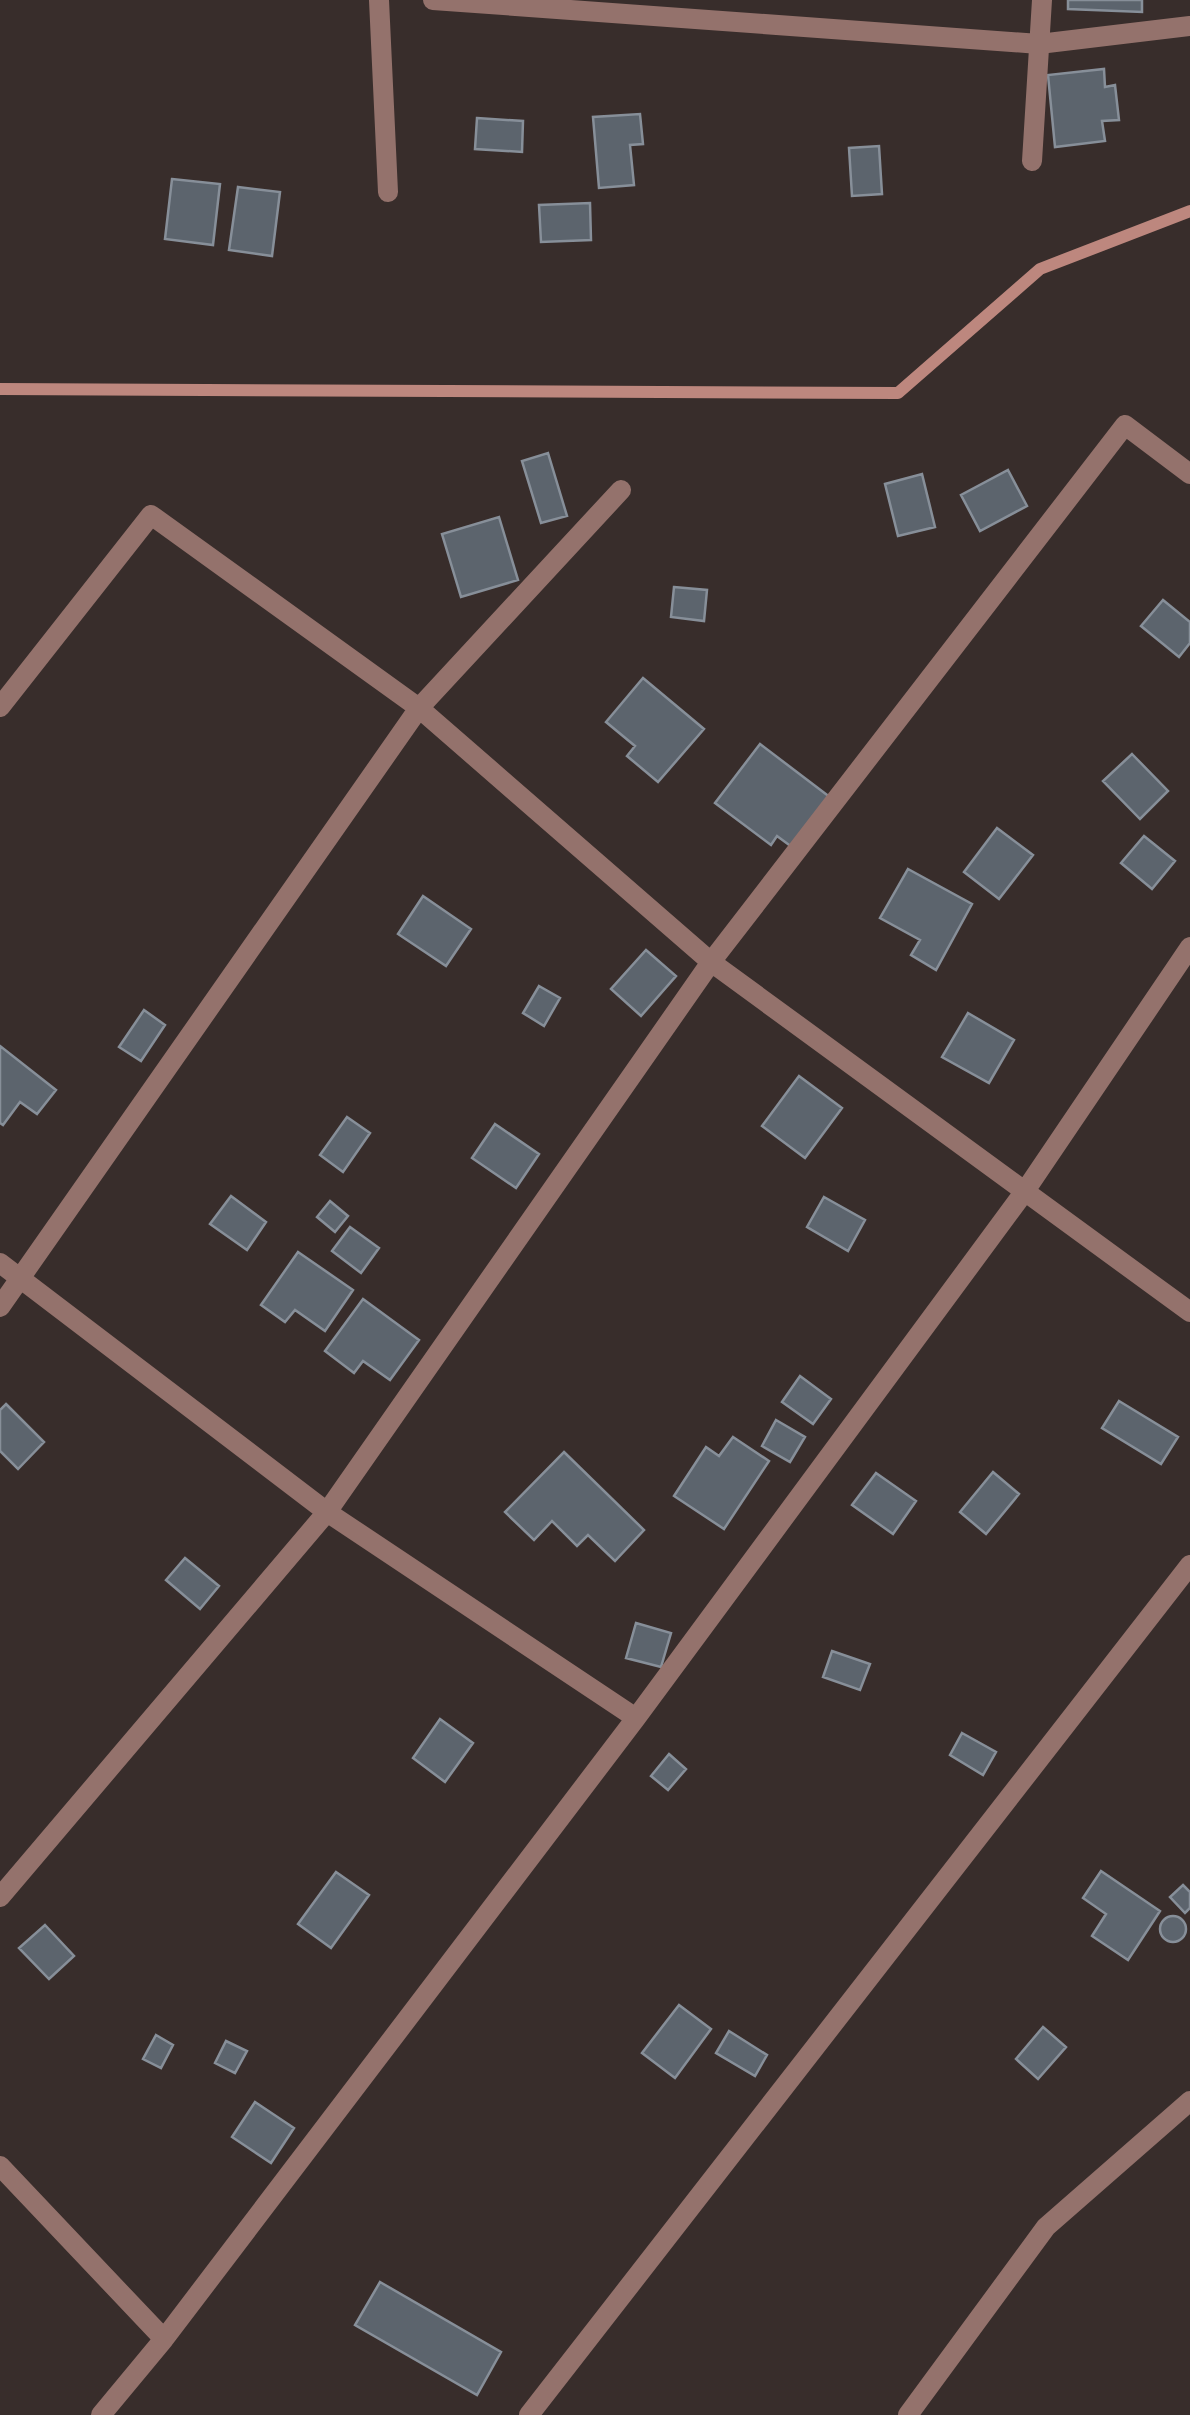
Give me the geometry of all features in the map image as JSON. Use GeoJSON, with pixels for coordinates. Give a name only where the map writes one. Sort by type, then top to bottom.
{"type":"FeatureCollection","features":[{"type":"Feature","properties":{"kind":"street"},"geometry":{"type":"LineString","coordinates":[[379,0],[388,192]]}},
{"type":"Feature","properties":{"kind":"street"},"geometry":{"type":"LineString","coordinates":[[432,0],[1039,44],[1190,26]]}},
{"type":"Feature","properties":{"kind":"street"},"geometry":{"type":"LineString","coordinates":[[1032,161],[1042,0]]}},
{"type":"Feature","properties":{"kind":"street"},"geometry":{"type":"LineString","coordinates":[[0,1897],[328,1512],[711,962],[1125,424],[1190,474]]}},
{"type":"Feature","properties":{"kind":"street"},"geometry":{"type":"LineString","coordinates":[[0,1307],[419,708],[620,490]]}},
{"type":"Feature","properties":{"kind":"street"},"geometry":{"type":"LineString","coordinates":[[0,707],[150,515],[419,708],[711,962],[1190,1312]]}},
{"type":"Feature","properties":{"kind":"street"},"geometry":{"type":"LineString","coordinates":[[100,2415],[164,2339],[636,1718],[1026,1192],[1190,947]]}},
{"type":"Feature","properties":{"kind":"street"},"geometry":{"type":"LineString","coordinates":[[0,1263],[328,1512],[636,1718]]}},
{"type":"Feature","properties":{"kind":"street"},"geometry":{"type":"LineString","coordinates":[[528,2415],[1190,1565]]}},
{"type":"Feature","properties":{"kind":"street"},"geometry":{"type":"LineString","coordinates":[[908,2415],[1046,2228],[1190,2100]]}},
{"type":"Feature","properties":{"kind":"street"},"geometry":{"type":"LineString","coordinates":[[0,2166],[164,2339]]}},
{"type":"Feature","properties":{"kind":"building"},"geometry":{"type":"Polygon","coordinates":[[[1068,0],[1142,0],[1142,12],[1068,9],[1068,0]]]}},
{"type":"Feature","properties":{"kind":"building"},"geometry":{"type":"Polygon","coordinates":[[[1104,69],[1105,87],[1115,85],[1119,120],[1102,121],[1105,141],[1055,147],[1048,75],[1104,69]]]}},
{"type":"Feature","properties":{"kind":"building"},"geometry":{"type":"Polygon","coordinates":[[[640,114],[643,144],[630,145],[634,185],[599,188],[593,117],[640,114]]]}},
{"type":"Feature","properties":{"kind":"building"},"geometry":{"type":"Polygon","coordinates":[[[477,118],[523,121],[522,152],[475,149],[477,118]]]}},
{"type":"Feature","properties":{"kind":"building"},"geometry":{"type":"Polygon","coordinates":[[[879,146],[882,194],[852,196],[849,148],[879,146]]]}},
{"type":"Feature","properties":{"kind":"building"},"geometry":{"type":"Polygon","coordinates":[[[172,179],[220,184],[213,245],[165,239],[172,179]]]}},
{"type":"Feature","properties":{"kind":"building"},"geometry":{"type":"Polygon","coordinates":[[[238,187],[280,192],[272,256],[229,250],[238,187]]]}},
{"type":"Feature","properties":{"kind":"building"},"geometry":{"type":"Polygon","coordinates":[[[590,203],[591,240],[541,242],[539,205],[590,203]]]}},
{"type":"Feature","properties":{"kind":"building"},"geometry":{"type":"Polygon","coordinates":[[[548,453],[567,516],[541,523],[522,461],[548,453]]]}},
{"type":"Feature","properties":{"kind":"building"},"geometry":{"type":"Polygon","coordinates":[[[1008,470],[1027,506],[980,531],[961,495],[1008,470]]]}},
{"type":"Feature","properties":{"kind":"building"},"geometry":{"type":"Polygon","coordinates":[[[922,474],[935,527],[898,536],[885,484],[922,474]]]}},
{"type":"Feature","properties":{"kind":"building"},"geometry":{"type":"Polygon","coordinates":[[[499,517],[518,580],[461,597],[442,534],[499,517]]]}},
{"type":"Feature","properties":{"kind":"building"},"geometry":{"type":"Polygon","coordinates":[[[674,587],[707,590],[704,621],[671,617],[674,587]]]}},
{"type":"Feature","properties":{"kind":"building"},"geometry":{"type":"Polygon","coordinates":[[[1163,600],[1190,622],[1190,643],[1179,657],[1141,626],[1163,600]]]}},
{"type":"Feature","properties":{"kind":"building"},"geometry":{"type":"Polygon","coordinates":[[[643,678],[704,729],[658,782],[627,756],[635,746],[606,722],[643,678]]]}},
{"type":"Feature","properties":{"kind":"building"},"geometry":{"type":"Polygon","coordinates":[[[760,744],[835,801],[796,850],[777,836],[771,845],[715,803],[760,744]]]}},
{"type":"Feature","properties":{"kind":"building"},"geometry":{"type":"Polygon","coordinates":[[[1132,754],[1168,791],[1140,819],[1103,781],[1132,754]]]}},
{"type":"Feature","properties":{"kind":"building"},"geometry":{"type":"Polygon","coordinates":[[[997,828],[1033,855],[999,899],[964,872],[997,828]]]}},
{"type":"Feature","properties":{"kind":"building"},"geometry":{"type":"Polygon","coordinates":[[[1144,836],[1175,861],[1152,889],[1121,863],[1144,836]]]}},
{"type":"Feature","properties":{"kind":"building"},"geometry":{"type":"Polygon","coordinates":[[[908,869],[972,904],[936,970],[911,955],[920,940],[880,918],[908,869]]]}},
{"type":"Feature","properties":{"kind":"building"},"geometry":{"type":"Polygon","coordinates":[[[423,896],[471,929],[446,966],[398,934],[423,896]]]}},
{"type":"Feature","properties":{"kind":"building"},"geometry":{"type":"Polygon","coordinates":[[[646,950],[676,976],[641,1016],[611,989],[646,950]]]}},
{"type":"Feature","properties":{"kind":"building"},"geometry":{"type":"Polygon","coordinates":[[[539,986],[560,998],[544,1026],[523,1013],[539,986]]]}},
{"type":"Feature","properties":{"kind":"building"},"geometry":{"type":"Polygon","coordinates":[[[144,1010],[165,1025],[141,1061],[119,1047],[144,1010]]]}},
{"type":"Feature","properties":{"kind":"building"},"geometry":{"type":"Polygon","coordinates":[[[968,1013],[1014,1040],[989,1083],[942,1057],[968,1013]]]}},
{"type":"Feature","properties":{"kind":"building"},"geometry":{"type":"Polygon","coordinates":[[[0,1046],[56,1090],[37,1114],[20,1102],[3,1125],[0,1123],[0,1046]]]}},
{"type":"Feature","properties":{"kind":"building"},"geometry":{"type":"Polygon","coordinates":[[[799,1076],[842,1108],[805,1158],[762,1126],[799,1076]]]}},
{"type":"Feature","properties":{"kind":"building"},"geometry":{"type":"Polygon","coordinates":[[[347,1117],[370,1133],[343,1172],[320,1155],[347,1117]]]}},
{"type":"Feature","properties":{"kind":"building"},"geometry":{"type":"Polygon","coordinates":[[[495,1124],[539,1154],[516,1188],[472,1158],[495,1124]]]}},
{"type":"Feature","properties":{"kind":"building"},"geometry":{"type":"Polygon","coordinates":[[[231,1196],[266,1222],[247,1250],[210,1224],[231,1196]]]}},
{"type":"Feature","properties":{"kind":"building"},"geometry":{"type":"Polygon","coordinates":[[[824,1197],[865,1220],[848,1251],[807,1227],[824,1197]]]}},
{"type":"Feature","properties":{"kind":"building"},"geometry":{"type":"Polygon","coordinates":[[[330,1201],[348,1216],[335,1232],[317,1217],[330,1201]]]}},
{"type":"Feature","properties":{"kind":"building"},"geometry":{"type":"Polygon","coordinates":[[[350,1227],[379,1248],[361,1273],[332,1251],[350,1227]]]}},
{"type":"Feature","properties":{"kind":"building"},"geometry":{"type":"Polygon","coordinates":[[[298,1252],[353,1290],[325,1331],[295,1310],[285,1322],[261,1305],[298,1252]]]}},
{"type":"Feature","properties":{"kind":"building"},"geometry":{"type":"Polygon","coordinates":[[[363,1299],[419,1340],[390,1380],[363,1361],[354,1373],[325,1351],[363,1299]]]}},
{"type":"Feature","properties":{"kind":"building"},"geometry":{"type":"Polygon","coordinates":[[[800,1376],[831,1399],[813,1424],[782,1402],[800,1376]]]}},
{"type":"Feature","properties":{"kind":"building"},"geometry":{"type":"Polygon","coordinates":[[[1119,1401],[1178,1437],[1161,1464],[1102,1428],[1119,1401]]]}},
{"type":"Feature","properties":{"kind":"building"},"geometry":{"type":"Polygon","coordinates":[[[6,1404],[44,1442],[18,1469],[0,1451],[0,1410],[6,1404]]]}},
{"type":"Feature","properties":{"kind":"building"},"geometry":{"type":"Polygon","coordinates":[[[776,1420],[805,1437],[790,1462],[762,1446],[776,1420]]]}},
{"type":"Feature","properties":{"kind":"building"},"geometry":{"type":"Polygon","coordinates":[[[733,1437],[769,1461],[724,1529],[674,1496],[706,1447],[719,1456],[733,1437]]]}},
{"type":"Feature","properties":{"kind":"building"},"geometry":{"type":"Polygon","coordinates":[[[564,1452],[644,1530],[615,1561],[588,1535],[577,1546],[552,1521],[534,1540],[505,1512],[564,1452]]]}},
{"type":"Feature","properties":{"kind":"building"},"geometry":{"type":"Polygon","coordinates":[[[993,1472],[1019,1494],[986,1534],[960,1512],[993,1472]]]}},
{"type":"Feature","properties":{"kind":"building"},"geometry":{"type":"Polygon","coordinates":[[[876,1473],[916,1501],[893,1534],[852,1505],[876,1473]]]}},
{"type":"Feature","properties":{"kind":"building"},"geometry":{"type":"Polygon","coordinates":[[[185,1558],[219,1586],[200,1609],[166,1580],[185,1558]]]}},
{"type":"Feature","properties":{"kind":"building"},"geometry":{"type":"Polygon","coordinates":[[[636,1623],[671,1633],[661,1667],[626,1658],[636,1623]]]}},
{"type":"Feature","properties":{"kind":"building"},"geometry":{"type":"Polygon","coordinates":[[[832,1651],[870,1664],[860,1690],[823,1677],[832,1651]]]}},
{"type":"Feature","properties":{"kind":"building"},"geometry":{"type":"Polygon","coordinates":[[[440,1719],[473,1743],[445,1782],[413,1758],[440,1719]]]}},
{"type":"Feature","properties":{"kind":"building"},"geometry":{"type":"Polygon","coordinates":[[[962,1733],[996,1752],[983,1775],[950,1755],[962,1733]]]}},
{"type":"Feature","properties":{"kind":"building"},"geometry":{"type":"Polygon","coordinates":[[[669,1754],[686,1769],[668,1790],[651,1776],[669,1754]]]}},
{"type":"Feature","properties":{"kind":"building"},"geometry":{"type":"Polygon","coordinates":[[[1101,1871],[1160,1911],[1128,1960],[1092,1936],[1106,1914],[1083,1898],[1101,1871]]]}},
{"type":"Feature","properties":{"kind":"building"},"geometry":{"type":"Polygon","coordinates":[[[336,1872],[369,1895],[331,1948],[298,1924],[336,1872]]]}},
{"type":"Feature","properties":{"kind":"building"},"geometry":{"type":"Polygon","coordinates":[[[1183,1885],[1190,1892],[1190,1908],[1185,1913],[1170,1897],[1183,1885]]]}},
{"type":"Feature","properties":{"kind":"building"},"geometry":{"type":"Polygon","coordinates":[[[1173,1916],[1182,1920],[1186,1929],[1182,1938],[1173,1942],[1164,1938],[1160,1929],[1164,1920],[1173,1916]]]}},
{"type":"Feature","properties":{"kind":"building"},"geometry":{"type":"Polygon","coordinates":[[[45,1925],[74,1956],[49,1979],[19,1948],[45,1925]]]}},
{"type":"Feature","properties":{"kind":"building"},"geometry":{"type":"Polygon","coordinates":[[[679,2005],[711,2029],[675,2078],[642,2053],[679,2005]]]}},
{"type":"Feature","properties":{"kind":"building"},"geometry":{"type":"Polygon","coordinates":[[[1043,2027],[1066,2047],[1038,2079],[1016,2059],[1043,2027]]]}},
{"type":"Feature","properties":{"kind":"building"},"geometry":{"type":"Polygon","coordinates":[[[729,2031],[767,2055],[755,2076],[716,2053],[729,2031]]]}},
{"type":"Feature","properties":{"kind":"building"},"geometry":{"type":"Polygon","coordinates":[[[156,2035],[173,2045],[161,2068],[143,2059],[156,2035]]]}},
{"type":"Feature","properties":{"kind":"building"},"geometry":{"type":"Polygon","coordinates":[[[226,2041],[247,2051],[235,2073],[215,2063],[226,2041]]]}},
{"type":"Feature","properties":{"kind":"building"},"geometry":{"type":"Polygon","coordinates":[[[255,2102],[294,2128],[271,2163],[232,2137],[255,2102]]]}},
{"type":"Feature","properties":{"kind":"building"},"geometry":{"type":"Polygon","coordinates":[[[380,2282],[501,2352],[477,2395],[355,2325],[380,2282]]]}},
{"type":"Feature","properties":{"kind":"waterway"},"geometry":{"type":"LineString","coordinates":[[0,389],[898,393],[1040,269],[1190,211]]}}]}
